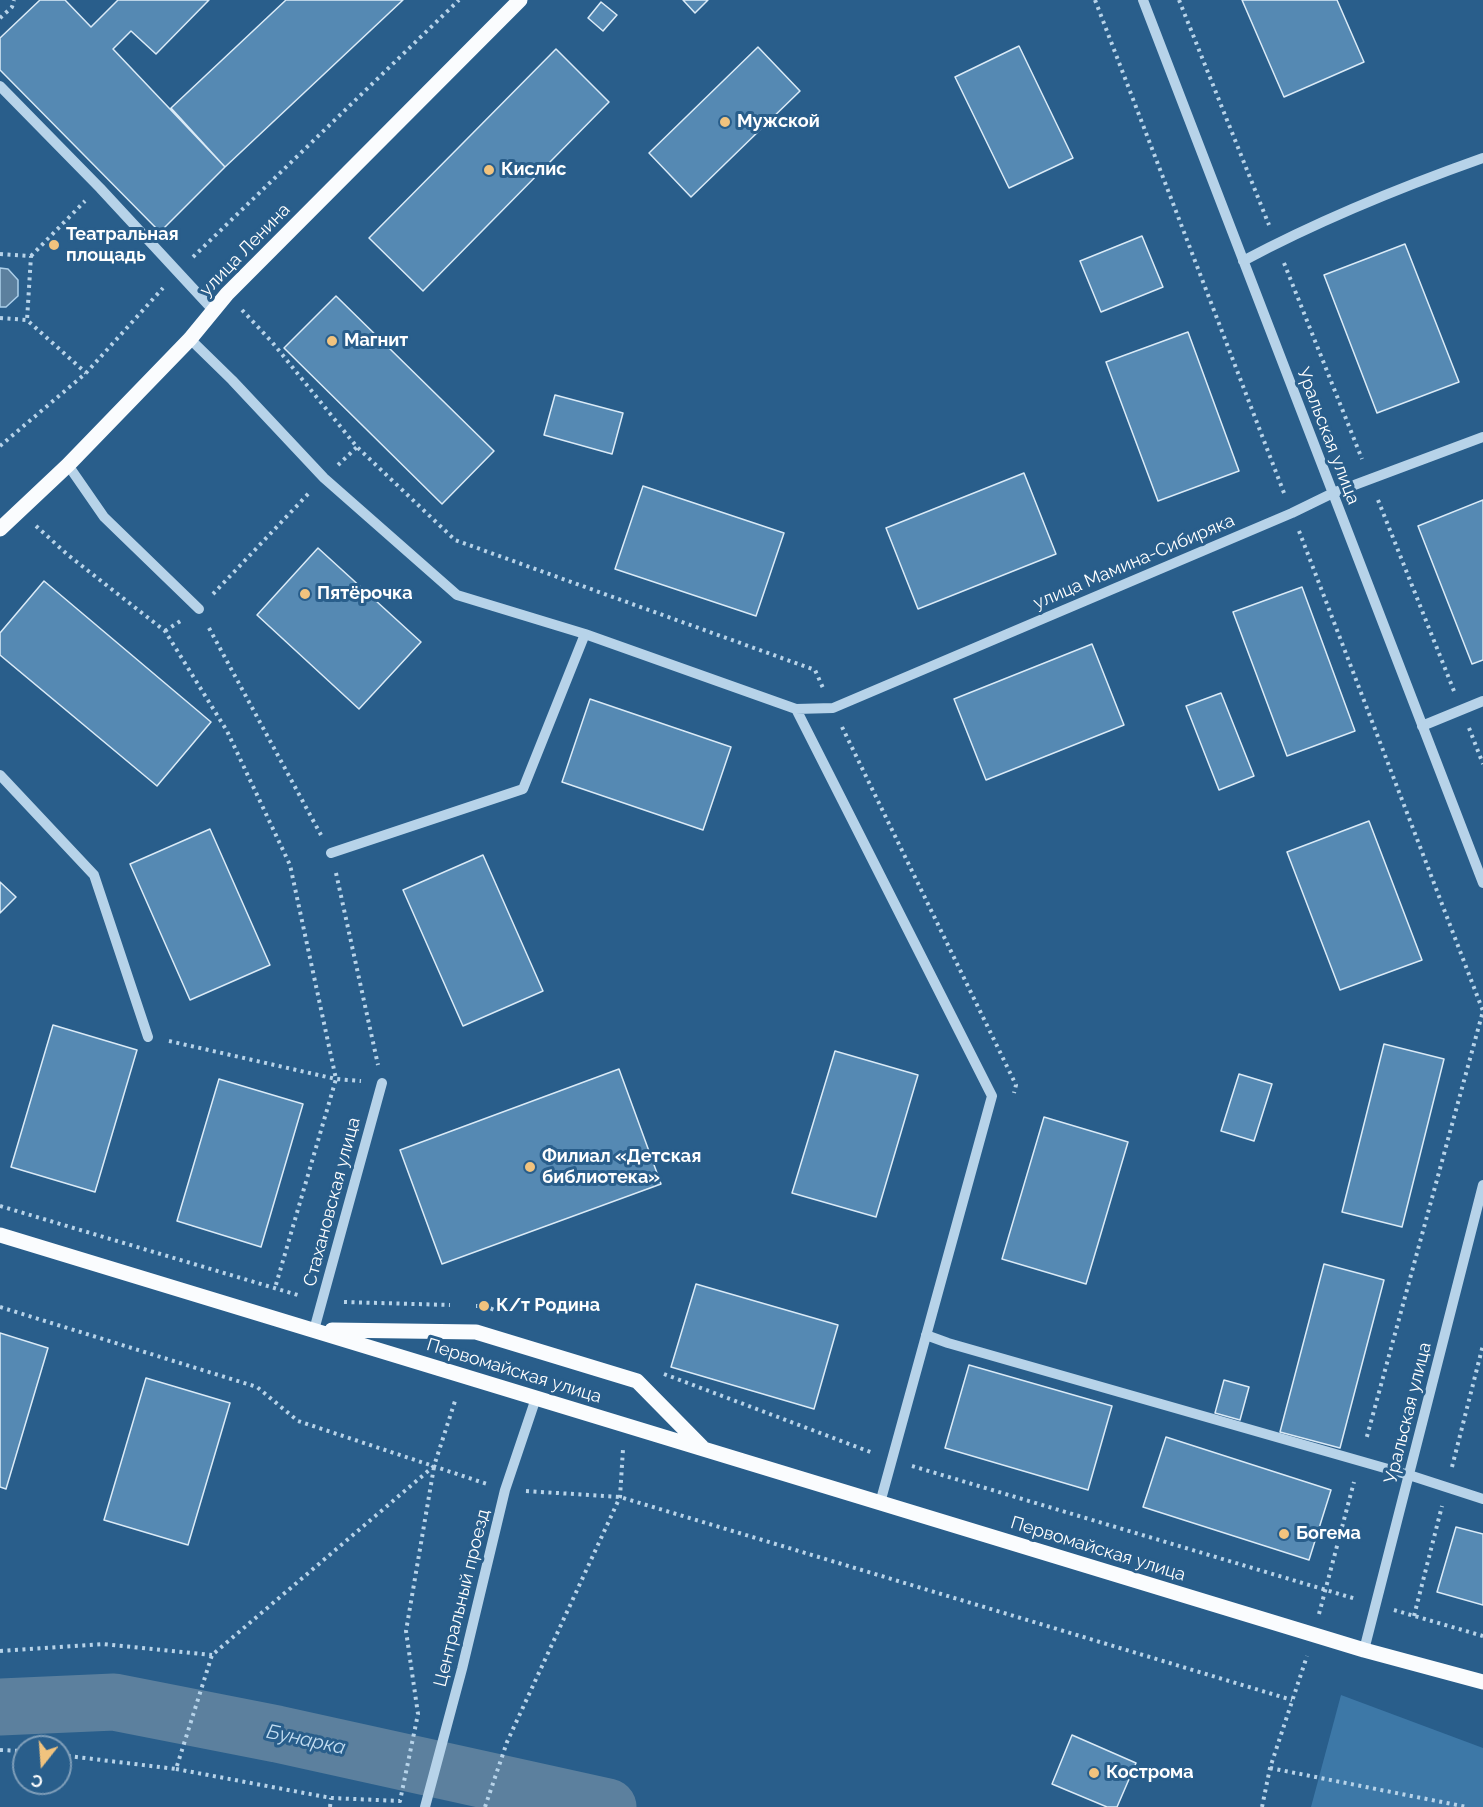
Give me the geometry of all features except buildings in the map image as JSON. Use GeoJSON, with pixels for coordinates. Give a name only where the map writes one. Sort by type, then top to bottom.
{"type":"FeatureCollection","features":[{"type":"Feature","properties":{"kind":"main road","name":"улица Ленина"},"geometry":{"type":"LineString","coordinates":[[0,529],[68,465],[190,339],[227,294],[520,0]]}},
{"type":"Feature","properties":{"kind":"main road","name":"Первомайская улица"},"geometry":{"type":"LineString","coordinates":[[0,1235],[1314,1635],[1483,1682]]}},
{"type":"Feature","properties":{"kind":"main road","name":"Первомайская улица"},"geometry":{"type":"LineString","coordinates":[[314,1330],[476,1332],[637,1381],[703,1449]]}},
{"type":"Feature","properties":{"kind":"street","name":"Уральская улица"},"geometry":{"type":"LineString","coordinates":[[1143,0],[1483,883]]}},
{"type":"Feature","properties":{"kind":"street"},"geometry":{"type":"LineString","coordinates":[[0,86],[100,188],[213,310]]}},
{"type":"Feature","properties":{"kind":"street"},"geometry":{"type":"LineString","coordinates":[[1243,261],[1276,243],[1416,181],[1483,158]]}},
{"type":"Feature","properties":{"kind":"street"},"geometry":{"type":"LineString","coordinates":[[190,339],[324,478],[457,595],[585,634],[796,709],[992,1096],[880,1503]]}},
{"type":"Feature","properties":{"kind":"street","name":"улица Мамина-Сибиряка"},"geometry":{"type":"LineString","coordinates":[[796,709],[832,708],[1292,513],[1333,493],[1483,437]]}},
{"type":"Feature","properties":{"kind":"street"},"geometry":{"type":"LineString","coordinates":[[68,465],[104,517],[199,609]]}},
{"type":"Feature","properties":{"kind":"street"},"geometry":{"type":"LineString","coordinates":[[331,853],[523,789],[585,634]]}},
{"type":"Feature","properties":{"kind":"street"},"geometry":{"type":"LineString","coordinates":[[1422,726],[1483,701]]}},
{"type":"Feature","properties":{"kind":"street"},"geometry":{"type":"LineString","coordinates":[[0,775],[94,875],[147,1037]]}},
{"type":"Feature","properties":{"kind":"street","name":"Стахановская улица"},"geometry":{"type":"LineString","coordinates":[[314,1330],[382,1083]]}},
{"type":"Feature","properties":{"kind":"street","name":"Уральская улица"},"geometry":{"type":"LineString","coordinates":[[1364,1650],[1483,1185]]}},
{"type":"Feature","properties":{"kind":"street"},"geometry":{"type":"LineString","coordinates":[[926,1335],[1409,1475],[1483,1500]]}},
{"type":"Feature","properties":{"kind":"street","name":"Центральный проезд"},"geometry":{"type":"LineString","coordinates":[[425,1807],[506,1490],[536,1398]]}},
{"type":"Feature","properties":{"kind":"path"},"geometry":{"type":"LineString","coordinates":[[0,18],[12,7],[14,0]]}},
{"type":"Feature","properties":{"kind":"path"},"geometry":{"type":"LineString","coordinates":[[198,266],[191,258],[459,0]]}},
{"type":"Feature","properties":{"kind":"path"},"geometry":{"type":"LineString","coordinates":[[1095,0],[1483,1011],[1365,1442]]}},
{"type":"Feature","properties":{"kind":"path"},"geometry":{"type":"LineString","coordinates":[[1179,0],[1483,764]]}},
{"type":"Feature","properties":{"kind":"path"},"geometry":{"type":"LineString","coordinates":[[27,320],[30,256],[74,210],[100,188]]}},
{"type":"Feature","properties":{"kind":"path"},"geometry":{"type":"LineString","coordinates":[[0,254],[30,256]]}},
{"type":"Feature","properties":{"kind":"path"},"geometry":{"type":"LineString","coordinates":[[0,446],[86,373],[178,271]]}},
{"type":"Feature","properties":{"kind":"path"},"geometry":{"type":"LineString","coordinates":[[227,294],[272,342],[357,447],[455,540],[815,670],[1016,1085],[1013,1096]]}},
{"type":"Feature","properties":{"kind":"path"},"geometry":{"type":"LineString","coordinates":[[0,318],[27,320],[86,373]]}},
{"type":"Feature","properties":{"kind":"path"},"geometry":{"type":"LineString","coordinates":[[165,631],[199,609],[324,478],[357,447]]}},
{"type":"Feature","properties":{"kind":"path"},"geometry":{"type":"LineString","coordinates":[[19,510],[68,555],[165,631],[227,732],[290,865],[336,1079],[275,1288]]}},
{"type":"Feature","properties":{"kind":"path"},"geometry":{"type":"LineString","coordinates":[[147,1037],[336,1079],[382,1083],[331,853],[199,609]]}},
{"type":"Feature","properties":{"kind":"path"},"geometry":{"type":"LineString","coordinates":[[0,1206],[322,1302],[461,1305]]}},
{"type":"Feature","properties":{"kind":"path"},"geometry":{"type":"LineString","coordinates":[[473,1306],[484,1306],[505,1314]]}},
{"type":"Feature","properties":{"kind":"path"},"geometry":{"type":"LineString","coordinates":[[476,1332],[484,1306]]}},
{"type":"Feature","properties":{"kind":"path"},"geometry":{"type":"LineString","coordinates":[[0,1307],[257,1387],[298,1421],[506,1490],[620,1497],[1292,1700]]}},
{"type":"Feature","properties":{"kind":"path"},"geometry":{"type":"LineString","coordinates":[[1477,1369],[1483,1345]]}},
{"type":"Feature","properties":{"kind":"path"},"geometry":{"type":"LineString","coordinates":[[663,1373],[892,1460],[1483,1636]]}},
{"type":"Feature","properties":{"kind":"path"},"geometry":{"type":"LineString","coordinates":[[72,1756],[176,1769],[331,1798],[400,1801],[418,1714],[406,1631],[434,1466],[463,1376]]}},
{"type":"Feature","properties":{"kind":"path"},"geometry":{"type":"LineString","coordinates":[[176,1769],[212,1655],[434,1466]]}},
{"type":"Feature","properties":{"kind":"path"},"geometry":{"type":"LineString","coordinates":[[1262,1807],[1270,1768],[1314,1635],[1356,1476]]}},
{"type":"Feature","properties":{"kind":"path"},"geometry":{"type":"LineString","coordinates":[[485,1807],[507,1742],[620,1497]]}},
{"type":"Feature","properties":{"kind":"path"},"geometry":{"type":"LineString","coordinates":[[0,1651],[103,1644],[212,1655]]}},
{"type":"Feature","properties":{"kind":"path"},"geometry":{"type":"LineString","coordinates":[[1270,1768],[1467,1807]]}},
{"type":"Feature","properties":{"kind":"path"},"geometry":{"type":"LineString","coordinates":[[330,1807],[331,1798]]}},
{"type":"Feature","properties":{"kind":"shaded area"},"geometry":{"type":"Polygon","coordinates":[[[0,268],[8,269],[18,280],[18,296],[6,307],[0,307],[0,268]]]}},
{"type":"Feature","properties":{"kind":"shaded area"},"geometry":{"type":"Polygon","coordinates":[[[1341,1695],[1483,1748],[1483,1807],[1311,1807],[1341,1695]]]}},
{"type":"Feature","properties":{"kind":"waterway","name":"Бунарка"},"geometry":{"type":"LineString","coordinates":[[0,1707],[114,1702],[277,1734],[608,1807]]}},
{"type":"Feature","properties":{"kind":"place","name":"Мужской"},"geometry":{"type":"Point","coordinates":[725,122]}},
{"type":"Feature","properties":{"kind":"place","name":"Кислис"},"geometry":{"type":"Point","coordinates":[489,170]}},
{"type":"Feature","properties":{"kind":"place","name":"Театральная площадь"},"geometry":{"type":"Point","coordinates":[54,245]}},
{"type":"Feature","properties":{"kind":"place","name":"Магнит"},"geometry":{"type":"Point","coordinates":[332,341]}},
{"type":"Feature","properties":{"kind":"place","name":"Пятёрочка"},"geometry":{"type":"Point","coordinates":[305,594]}},
{"type":"Feature","properties":{"kind":"place","name":"Филиал «Детская библиотека»"},"geometry":{"type":"Point","coordinates":[530,1167]}},
{"type":"Feature","properties":{"kind":"place","name":"К/т Родина"},"geometry":{"type":"Point","coordinates":[484,1306]}},
{"type":"Feature","properties":{"kind":"place","name":"Богема"},"geometry":{"type":"Point","coordinates":[1284,1534]}},
{"type":"Feature","properties":{"kind":"place","name":"Кострома"},"geometry":{"type":"Point","coordinates":[1094,1773]}}]}
